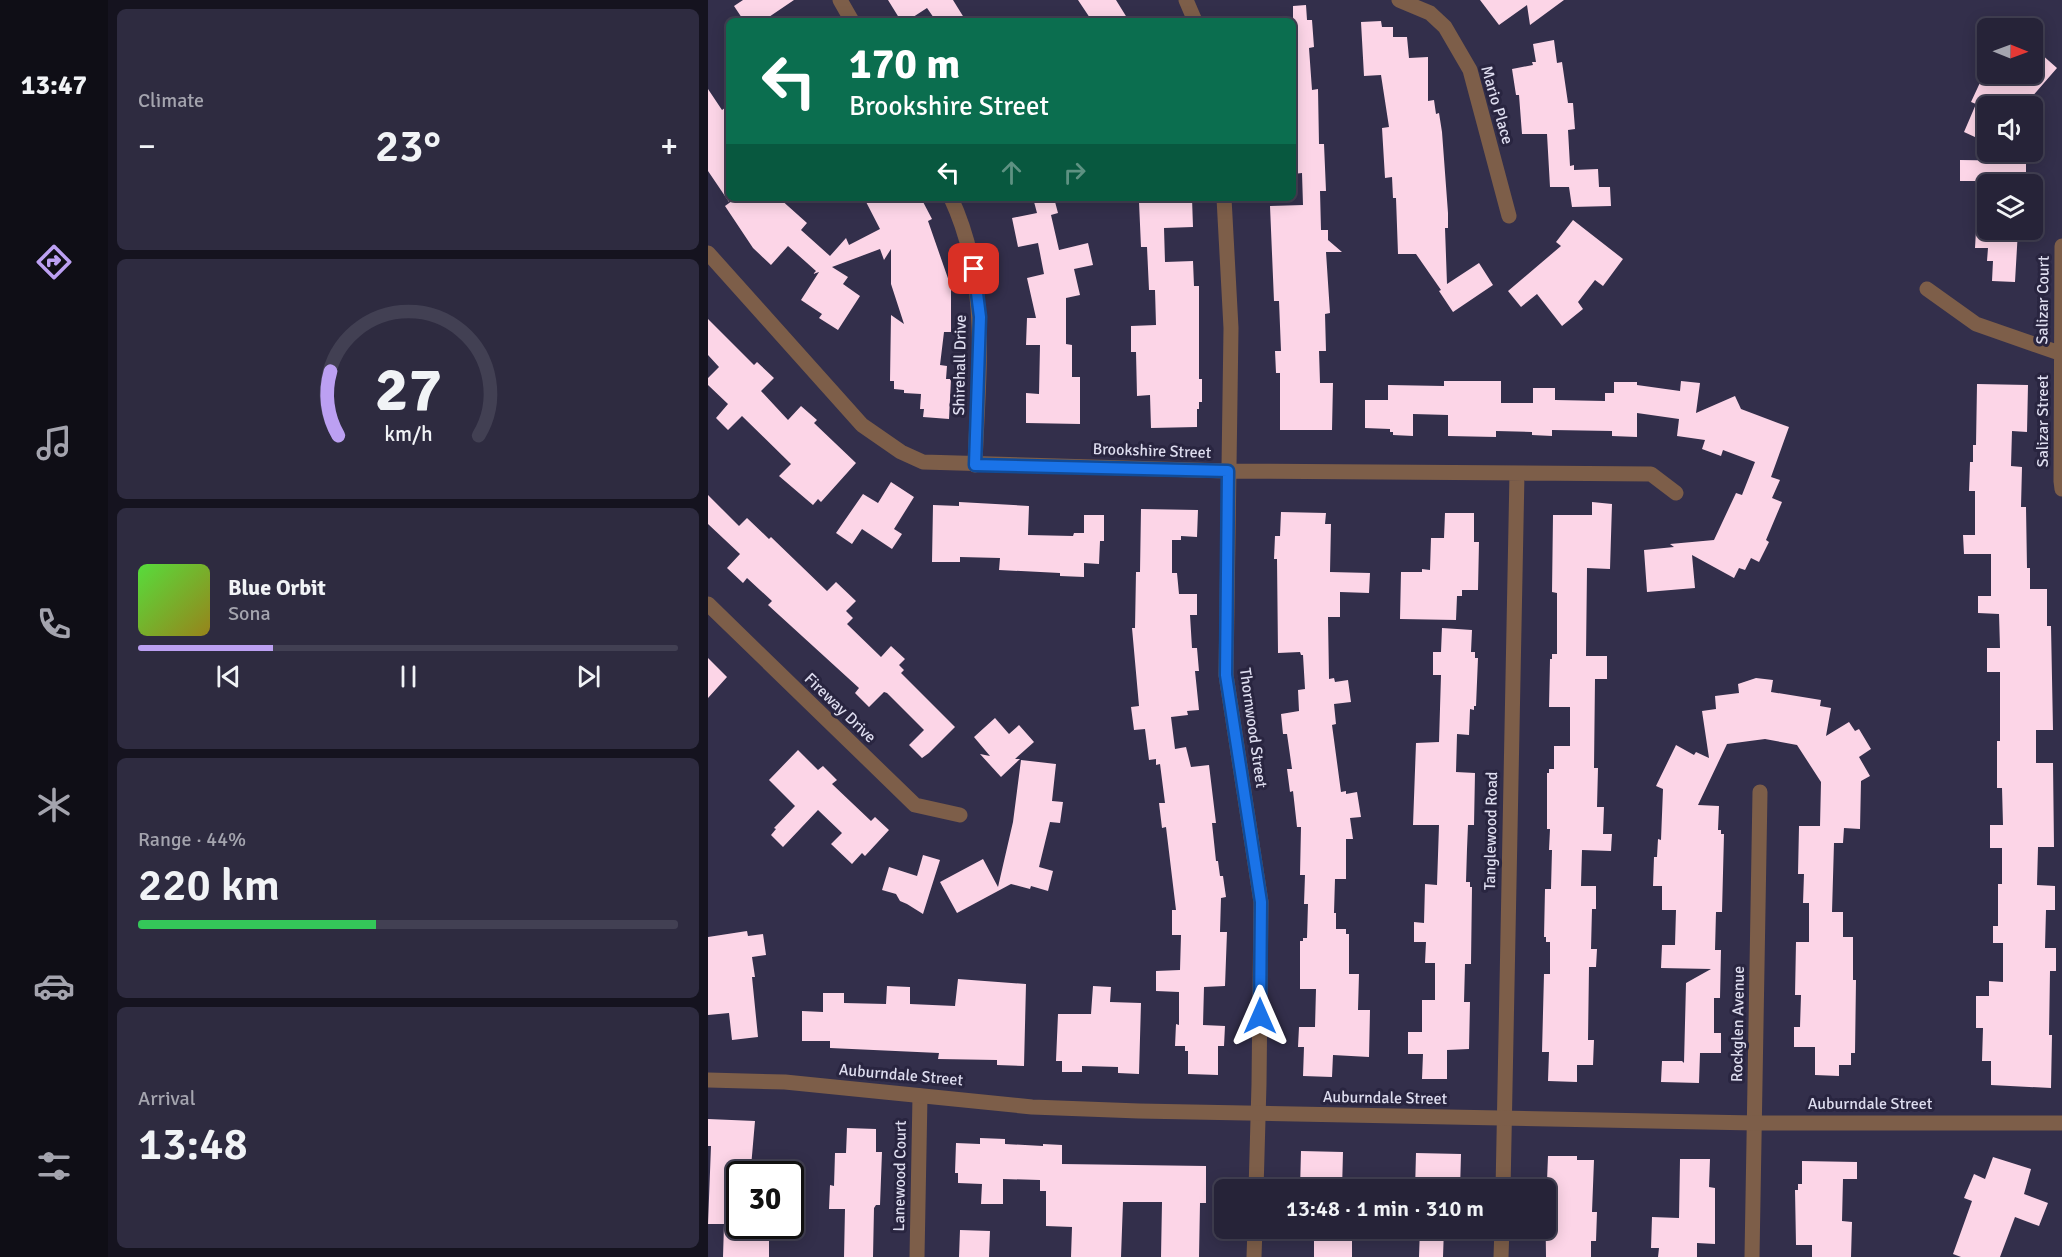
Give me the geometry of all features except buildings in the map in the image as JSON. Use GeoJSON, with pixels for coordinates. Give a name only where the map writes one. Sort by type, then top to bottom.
{"type":"FeatureCollection","features":[{"type":"Feature","properties":{"kind":"street"},"geometry":{"type":"LineString","coordinates":[[840,0],[850,18]]}},
{"type":"Feature","properties":{"kind":"street","name":"Mario Place"},"geometry":{"type":"LineString","coordinates":[[1399,0],[1430,13],[1445,27],[1470,70],[1509,216]]}},
{"type":"Feature","properties":{"kind":"street"},"geometry":{"type":"LineString","coordinates":[[1190,1],[1194,18]]}},
{"type":"Feature","properties":{"kind":"street","name":"Shirehall Drive"},"geometry":{"type":"LineString","coordinates":[[952,201],[962,222],[974,269],[980,317],[975,465]]}},
{"type":"Feature","properties":{"kind":"street","name":"Thornwood Street"},"geometry":{"type":"LineString","coordinates":[[1224,201],[1231,328],[1226,675],[1261,902],[1256,1179]]}},
{"type":"Feature","properties":{"kind":"street","name":"Salizar Court"},"geometry":{"type":"LineString","coordinates":[[2061,354],[2062,246]]}},
{"type":"Feature","properties":{"kind":"street","name":"Brookshire Street"},"geometry":{"type":"LineString","coordinates":[[708,254],[862,425],[901,452],[923,462],[1228,471],[1651,474],[1676,493]]}},
{"type":"Feature","properties":{"kind":"street"},"geometry":{"type":"LineString","coordinates":[[1927,289],[1976,324],[2061,354]]}},
{"type":"Feature","properties":{"kind":"street","name":"Salizar Street"},"geometry":{"type":"LineString","coordinates":[[2061,354],[2062,489]]}},
{"type":"Feature","properties":{"kind":"street","name":"Tanglewood Road"},"geometry":{"type":"LineString","coordinates":[[1503,1179],[1517,473]]}},
{"type":"Feature","properties":{"kind":"street","name":"Fireway Drive"},"geometry":{"type":"LineString","coordinates":[[708,604],[915,805],[960,815]]}},
{"type":"Feature","properties":{"kind":"street","name":"Rockglen Avenue"},"geometry":{"type":"LineString","coordinates":[[1752,1257],[1760,792]]}},
{"type":"Feature","properties":{"kind":"street","name":"Auburndale Street"},"geometry":{"type":"LineString","coordinates":[[708,1080],[785,1082],[1032,1107],[1755,1123],[2062,1123]]}},
{"type":"Feature","properties":{"kind":"street","name":"Lanewood Court"},"geometry":{"type":"LineString","coordinates":[[917,1257],[920,1095]]}},
{"type":"Feature","properties":{"kind":"street"},"geometry":{"type":"LineString","coordinates":[[1254,1257],[1255,1239]]}},
{"type":"Feature","properties":{"kind":"street"},"geometry":{"type":"LineString","coordinates":[[1501,1257],[1502,1239]]}},
{"type":"Feature","properties":{"kind":"route"},"geometry":{"type":"LineString","coordinates":[[974,269],[980,317],[975,465],[1228,471],[1226,675],[1261,902],[1260,1016]]}}]}
